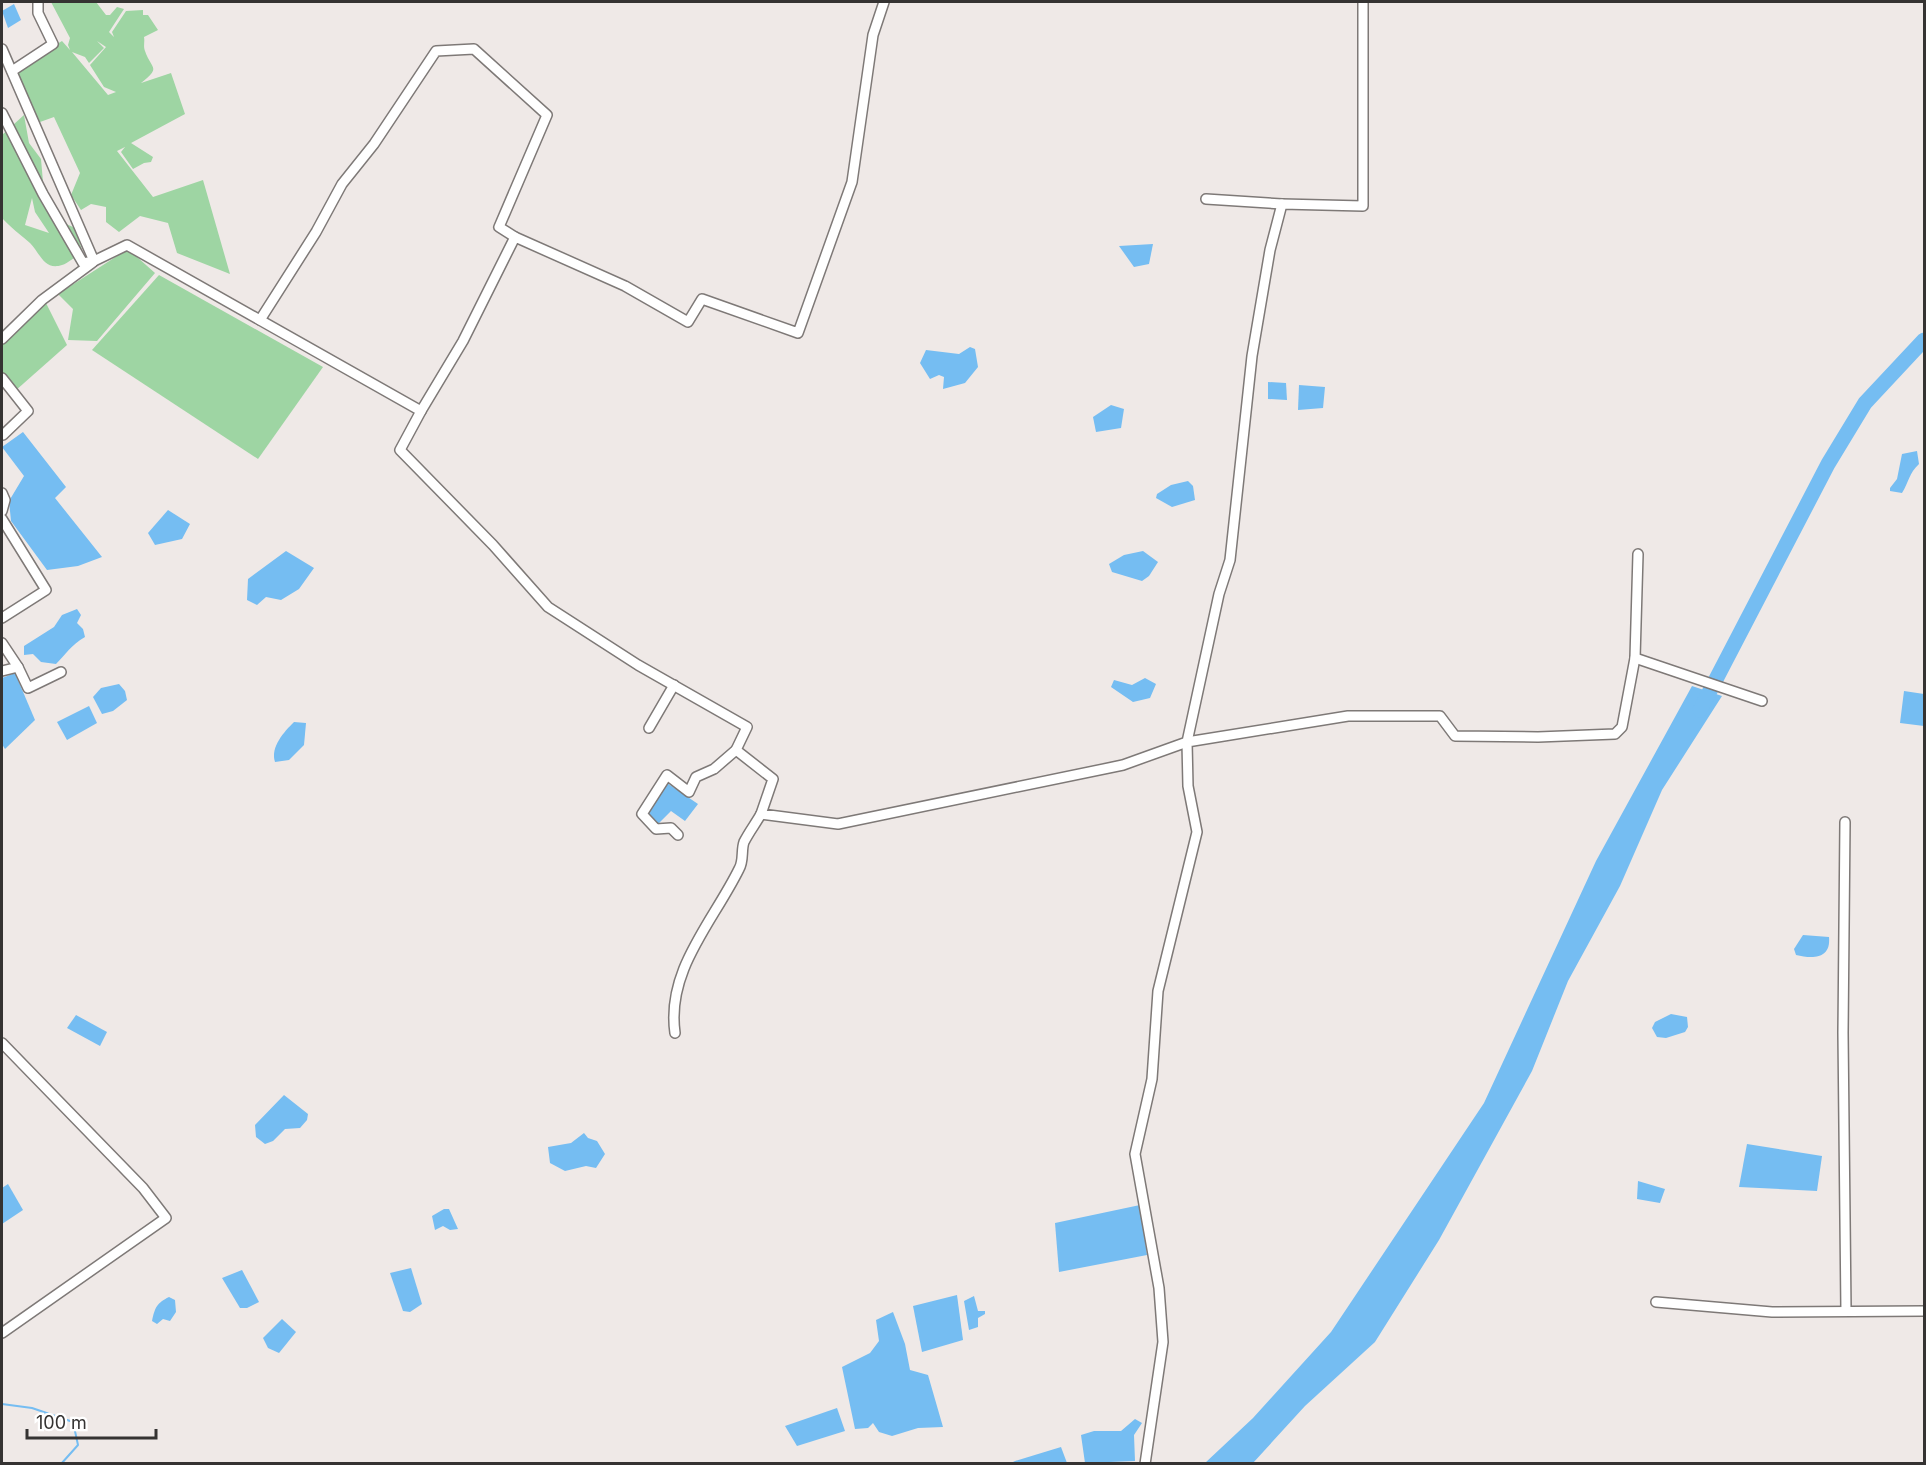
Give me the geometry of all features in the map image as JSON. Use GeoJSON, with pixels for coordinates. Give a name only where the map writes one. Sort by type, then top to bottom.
{"type":"FeatureCollection","features":[{"type":"Feature","properties":{"kind":"street"},"geometry":{"type":"LineString","coordinates":[[12,70],[53,44],[38,13],[38,2]]}},
{"type":"Feature","properties":{"kind":"street"},"geometry":{"type":"LineString","coordinates":[[260,320],[316,232],[342,184],[374,144],[436,51],[474,49],[547,115],[499,227],[515,237],[625,286],[688,322],[702,299],[798,333],[852,182],[873,35],[884,2]]}},
{"type":"Feature","properties":{"kind":"street"},"geometry":{"type":"LineString","coordinates":[[1206,199],[1363,206],[1363,2]]}},
{"type":"Feature","properties":{"kind":"street"},"geometry":{"type":"LineString","coordinates":[[2,49],[94,261]]}},
{"type":"Feature","properties":{"kind":"street"},"geometry":{"type":"LineString","coordinates":[[2,112],[83,263],[94,261]]}},
{"type":"Feature","properties":{"kind":"street"},"geometry":{"type":"LineString","coordinates":[[1145,1464],[1163,1342],[1159,1288],[1135,1154],[1152,1079],[1158,991],[1197,832],[1188,786],[1187,742],[1219,594],[1230,560],[1252,356],[1270,250],[1282,204]]}},
{"type":"Feature","properties":{"kind":"street"},"geometry":{"type":"LineString","coordinates":[[515,237],[463,341],[400,450],[493,545],[548,606],[674,685],[747,727],[736,750],[714,769],[696,777],[689,792],[667,775],[642,814],[656,829],[671,828],[678,835]]}},
{"type":"Feature","properties":{"kind":"street"},"geometry":{"type":"LineString","coordinates":[[2,339],[42,300],[94,261],[127,245],[421,411]]}},
{"type":"Feature","properties":{"kind":"street"},"geometry":{"type":"LineString","coordinates":[[2,378],[28,411],[2,435]]}},
{"type":"Feature","properties":{"kind":"street"},"geometry":{"type":"LineString","coordinates":[[2,493],[4,500],[2,511]]}},
{"type":"Feature","properties":{"kind":"street"},"geometry":{"type":"LineString","coordinates":[[2,519],[46,590],[2,618]]}},
{"type":"Feature","properties":{"kind":"street"},"geometry":{"type":"LineString","coordinates":[[761,814],[838,825],[1123,765],[1187,742],[1348,717],[1440,716],[1455,736],[1605,736],[1615,734],[1622,727],[1635,658],[1638,554]]}},
{"type":"Feature","properties":{"kind":"street"},"geometry":{"type":"LineString","coordinates":[[2,643],[28,688],[61,672]]}},
{"type":"Feature","properties":{"kind":"street"},"geometry":{"type":"LineString","coordinates":[[1635,658],[1762,701]]}},
{"type":"Feature","properties":{"kind":"street"},"geometry":{"type":"LineString","coordinates":[[2,671],[18,668]]}},
{"type":"Feature","properties":{"kind":"street"},"geometry":{"type":"LineString","coordinates":[[649,728],[674,685]]}},
{"type":"Feature","properties":{"kind":"street"},"geometry":{"type":"LineString","coordinates":[[675,1034],[672,1013],[678,984],[692,950],[741,866],[743,843],[761,814],[773,779],[736,750]]}},
{"type":"Feature","properties":{"kind":"street"},"geometry":{"type":"LineString","coordinates":[[1845,822],[1843,1033],[1846,1311]]}},
{"type":"Feature","properties":{"kind":"street"},"geometry":{"type":"LineString","coordinates":[[2,1043],[68,1109],[142,1188],[166,1218],[2,1333]]}},
{"type":"Feature","properties":{"kind":"street"},"geometry":{"type":"LineString","coordinates":[[1656,1302],[1772,1312],[1924,1311]]}},
{"type":"Feature","properties":{"kind":"green space"},"geometry":{"type":"Polygon","coordinates":[[[51,2],[96,2],[106,15],[110,15],[117,7],[124,9],[109,32],[114,37],[112,32],[126,11],[143,10],[143,15],[148,15],[158,30],[144,37],[144,49],[153,71],[141,83],[171,73],[185,114],[131,143],[153,157],[151,162],[133,169],[121,152],[125,147],[117,151],[153,197],[203,180],[230,274],[177,253],[168,223],[140,216],[119,232],[106,222],[106,207],[91,204],[81,210],[71,195],[80,173],[54,117],[40,122],[12,71],[62,41],[70,50],[68,45],[70,38],[51,2]],[[97,41],[104,48],[89,63],[85,57],[72,52],[108,95],[116,92],[104,87],[90,65],[106,47],[97,41]]]}},
{"type":"Feature","properties":{"kind":"green space"},"geometry":{"type":"Polygon","coordinates":[[[24,115],[29,143],[41,159],[43,182],[62,222],[75,228],[83,253],[65,264],[51,266],[2,218],[2,135],[24,115]],[[32,198],[25,225],[49,233],[35,212],[32,198]]]}},
{"type":"Feature","properties":{"kind":"green space"},"geometry":{"type":"Polygon","coordinates":[[[128,249],[155,273],[97,341],[68,340],[73,309],[58,294],[128,249]]]}},
{"type":"Feature","properties":{"kind":"green space"},"geometry":{"type":"Polygon","coordinates":[[[159,275],[323,367],[258,459],[92,350],[159,275]]]}},
{"type":"Feature","properties":{"kind":"green space"},"geometry":{"type":"Polygon","coordinates":[[[45,301],[67,345],[15,391],[2,375],[2,343],[45,301]]]}},
{"type":"Feature","properties":{"kind":"water"},"geometry":{"type":"Polygon","coordinates":[[[14,4],[21,20],[8,28],[2,11],[14,4]]]}},
{"type":"Feature","properties":{"kind":"water"},"geometry":{"type":"Polygon","coordinates":[[[1153,244],[1149,264],[1134,267],[1119,246],[1153,244]]]}},
{"type":"Feature","properties":{"kind":"water"},"geometry":{"type":"Polygon","coordinates":[[[970,347],[975,349],[978,367],[965,383],[943,389],[944,377],[939,375],[930,379],[920,363],[926,350],[959,354],[970,347]]]}},
{"type":"Feature","properties":{"kind":"water"},"geometry":{"type":"Polygon","coordinates":[[[1268,382],[1286,383],[1287,400],[1268,399],[1268,382]]]}},
{"type":"Feature","properties":{"kind":"water"},"geometry":{"type":"Polygon","coordinates":[[[1299,385],[1325,387],[1323,408],[1298,410],[1299,385]]]}},
{"type":"Feature","properties":{"kind":"water"},"geometry":{"type":"Polygon","coordinates":[[[1111,405],[1124,409],[1121,428],[1096,432],[1093,417],[1111,405]]]}},
{"type":"Feature","properties":{"kind":"water"},"geometry":{"type":"Polygon","coordinates":[[[23,432],[66,487],[55,498],[102,557],[78,566],[47,570],[11,521],[9,501],[24,476],[2,447],[23,432]]]}},
{"type":"Feature","properties":{"kind":"water"},"geometry":{"type":"Polygon","coordinates":[[[1917,451],[1919,464],[1911,474],[1902,493],[1890,491],[1897,479],[1902,454],[1917,451]]]}},
{"type":"Feature","properties":{"kind":"water"},"geometry":{"type":"Polygon","coordinates":[[[1188,481],[1193,486],[1195,500],[1172,507],[1156,498],[1157,494],[1171,485],[1188,481]]]}},
{"type":"Feature","properties":{"kind":"water"},"geometry":{"type":"Polygon","coordinates":[[[168,510],[190,524],[182,539],[155,545],[148,533],[168,510]]]}},
{"type":"Feature","properties":{"kind":"water"},"geometry":{"type":"Polygon","coordinates":[[[286,551],[314,568],[299,589],[281,600],[266,597],[257,605],[247,600],[248,579],[286,551]]]}},
{"type":"Feature","properties":{"kind":"water"},"geometry":{"type":"Polygon","coordinates":[[[1143,551],[1158,562],[1149,576],[1142,581],[1112,572],[1109,564],[1124,555],[1143,551]]]}},
{"type":"Feature","properties":{"kind":"water"},"geometry":{"type":"Polygon","coordinates":[[[77,609],[81,615],[77,623],[83,629],[85,637],[72,646],[56,664],[41,662],[33,654],[24,655],[24,646],[54,627],[62,615],[77,609]]]}},
{"type":"Feature","properties":{"kind":"water"},"geometry":{"type":"Polygon","coordinates":[[[15,673],[35,720],[5,749],[2,744],[2,678],[15,673]]]}},
{"type":"Feature","properties":{"kind":"water"},"geometry":{"type":"Polygon","coordinates":[[[1145,678],[1156,684],[1150,698],[1133,702],[1111,687],[1114,680],[1132,685],[1145,678]]]}},
{"type":"Feature","properties":{"kind":"water"},"geometry":{"type":"Polygon","coordinates":[[[119,684],[125,691],[127,700],[113,711],[102,714],[93,697],[101,688],[119,684]]]}},
{"type":"Feature","properties":{"kind":"water"},"geometry":{"type":"Polygon","coordinates":[[[1692,686],[1722,696],[1662,790],[1620,886],[1568,981],[1532,1071],[1439,1240],[1375,1342],[1305,1406],[1253,1463],[1205,1463],[1253,1418],[1331,1332],[1484,1103],[1596,861],[1692,686]]]}},
{"type":"Feature","properties":{"kind":"water"},"geometry":{"type":"Polygon","coordinates":[[[1904,691],[1924,694],[1924,726],[1900,723],[1904,691]]]}},
{"type":"Feature","properties":{"kind":"water"},"geometry":{"type":"Polygon","coordinates":[[[89,706],[97,723],[67,740],[57,722],[89,706]]]}},
{"type":"Feature","properties":{"kind":"water"},"geometry":{"type":"Polygon","coordinates":[[[294,722],[306,723],[304,745],[289,760],[275,762],[276,745],[294,722]]]}},
{"type":"Feature","properties":{"kind":"water"},"geometry":{"type":"Polygon","coordinates":[[[667,783],[698,804],[685,821],[671,811],[658,824],[646,814],[667,783]]]}},
{"type":"Feature","properties":{"kind":"water"},"geometry":{"type":"Polygon","coordinates":[[[1803,935],[1829,937],[1827,950],[1820,956],[1814,957],[1796,955],[1794,949],[1803,935]]]}},
{"type":"Feature","properties":{"kind":"water"},"geometry":{"type":"Polygon","coordinates":[[[1671,1014],[1687,1017],[1688,1027],[1685,1032],[1666,1038],[1657,1037],[1652,1028],[1655,1022],[1671,1014]]]}},
{"type":"Feature","properties":{"kind":"water"},"geometry":{"type":"Polygon","coordinates":[[[76,1015],[107,1032],[100,1046],[67,1028],[76,1015]]]}},
{"type":"Feature","properties":{"kind":"water"},"geometry":{"type":"Polygon","coordinates":[[[284,1095],[308,1114],[307,1120],[300,1128],[285,1129],[273,1141],[265,1144],[256,1137],[255,1125],[284,1095]]]}},
{"type":"Feature","properties":{"kind":"water"},"geometry":{"type":"Polygon","coordinates":[[[584,1133],[588,1138],[597,1141],[605,1154],[596,1168],[586,1166],[565,1171],[550,1163],[548,1147],[571,1143],[584,1133]]]}},
{"type":"Feature","properties":{"kind":"water"},"geometry":{"type":"Polygon","coordinates":[[[1747,1144],[1822,1156],[1817,1191],[1739,1187],[1747,1144]]]}},
{"type":"Feature","properties":{"kind":"water"},"geometry":{"type":"Polygon","coordinates":[[[1638,1181],[1665,1189],[1660,1203],[1637,1199],[1638,1181]]]}},
{"type":"Feature","properties":{"kind":"water"},"geometry":{"type":"Polygon","coordinates":[[[8,1184],[23,1210],[2,1224],[2,1188],[8,1184]]]}},
{"type":"Feature","properties":{"kind":"water"},"geometry":{"type":"Polygon","coordinates":[[[1140,1205],[1147,1255],[1059,1272],[1055,1223],[1140,1205]]]}},
{"type":"Feature","properties":{"kind":"water"},"geometry":{"type":"Polygon","coordinates":[[[444,1209],[449,1209],[458,1229],[450,1230],[443,1226],[435,1230],[432,1216],[444,1209]]]}},
{"type":"Feature","properties":{"kind":"water"},"geometry":{"type":"Polygon","coordinates":[[[411,1268],[422,1304],[410,1312],[403,1311],[390,1273],[411,1268]]]}},
{"type":"Feature","properties":{"kind":"water"},"geometry":{"type":"Polygon","coordinates":[[[242,1270],[259,1302],[247,1308],[240,1308],[222,1278],[242,1270]]]}},
{"type":"Feature","properties":{"kind":"water"},"geometry":{"type":"Polygon","coordinates":[[[957,1295],[963,1340],[922,1352],[913,1306],[957,1295]]]}},
{"type":"Feature","properties":{"kind":"water"},"geometry":{"type":"Polygon","coordinates":[[[974,1296],[978,1311],[985,1311],[985,1314],[978,1318],[978,1327],[969,1330],[964,1301],[974,1296]]]}},
{"type":"Feature","properties":{"kind":"water"},"geometry":{"type":"Polygon","coordinates":[[[169,1297],[175,1300],[176,1312],[170,1321],[163,1319],[157,1324],[152,1321],[156,1309],[169,1297]]]}},
{"type":"Feature","properties":{"kind":"water"},"geometry":{"type":"Polygon","coordinates":[[[893,1312],[905,1344],[910,1370],[928,1375],[943,1427],[918,1428],[892,1436],[879,1432],[873,1423],[868,1428],[855,1429],[842,1367],[870,1353],[879,1341],[876,1320],[893,1312]]]}},
{"type":"Feature","properties":{"kind":"water"},"geometry":{"type":"Polygon","coordinates":[[[282,1319],[296,1332],[279,1353],[268,1348],[263,1338],[282,1319]]]}},
{"type":"Feature","properties":{"kind":"water"},"geometry":{"type":"Polygon","coordinates":[[[837,1408],[845,1431],[797,1446],[785,1426],[837,1408]]]}},
{"type":"Feature","properties":{"kind":"water"},"geometry":{"type":"Polygon","coordinates":[[[1135,1419],[1142,1423],[1134,1435],[1135,1461],[1085,1463],[1081,1435],[1094,1431],[1121,1431],[1135,1419]]]}},
{"type":"Feature","properties":{"kind":"water"},"geometry":{"type":"Polygon","coordinates":[[[1061,1447],[1067,1463],[1011,1463],[1015,1461],[1061,1447]]]}},
{"type":"Feature","properties":{"kind":"waterway"},"geometry":{"type":"LineString","coordinates":[[1700,710],[1828,464],[1865,403],[1924,340]]}},
{"type":"Feature","properties":{"kind":"waterway"},"geometry":{"type":"LineString","coordinates":[[2,1404],[32,1408],[73,1422],[78,1445],[61,1464]]}}]}
